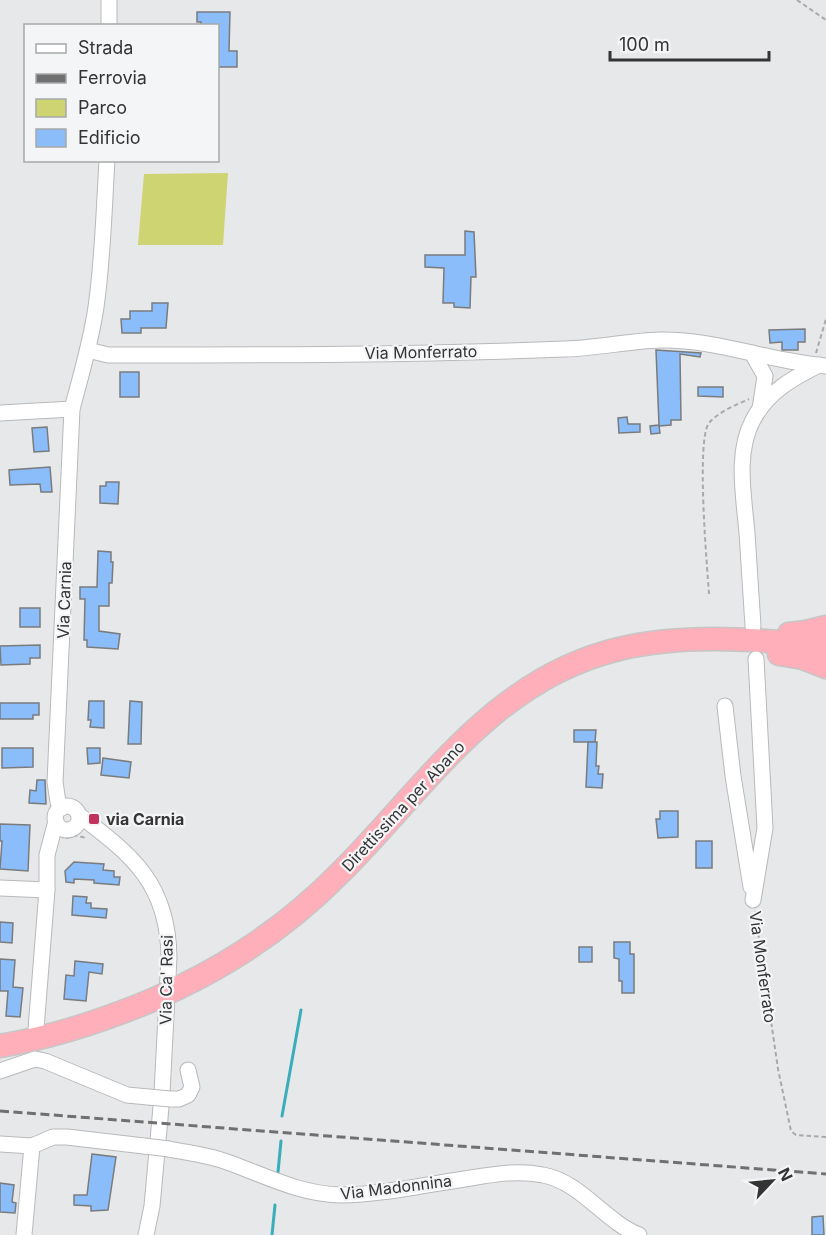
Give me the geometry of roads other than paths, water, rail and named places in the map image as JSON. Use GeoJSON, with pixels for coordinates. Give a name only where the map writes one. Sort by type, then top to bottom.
{"type":"FeatureCollection","features":[{"type":"Feature","properties":{"kind":"highway"},"geometry":{"type":"LineString","coordinates":[[686,639],[729,634],[790,634],[826,627]]}},
{"type":"Feature","properties":{"kind":"highway"},"geometry":{"type":"LineString","coordinates":[[686,639],[733,650],[784,654],[826,667]]}},
{"type":"Feature","properties":{"kind":"highway","name":"Direttissima per Abano"},"geometry":{"type":"LineString","coordinates":[[0,1046],[28,1041],[99,1021],[155,999],[204,975],[263,939],[317,896],[377,835],[455,748],[489,717],[510,700],[554,674],[600,655],[635,646],[686,639],[826,645]]}},
{"type":"Feature","properties":{"kind":"street"},"geometry":{"type":"LineString","coordinates":[[109,0],[109,24]]}},
{"type":"Feature","properties":{"kind":"street","name":"Via Carnia"},"geometry":{"type":"LineString","coordinates":[[70,825],[56,791],[72,409],[88,350],[96,307],[107,162]]}},
{"type":"Feature","properties":{"kind":"street","name":"Via Monferrato"},"geometry":{"type":"LineString","coordinates":[[88,350],[108,355],[432,353],[588,348],[660,340],[705,344],[820,365]]}},
{"type":"Feature","properties":{"kind":"street"},"geometry":{"type":"LineString","coordinates":[[752,353],[765,376],[760,409]]}},
{"type":"Feature","properties":{"kind":"street"},"geometry":{"type":"LineString","coordinates":[[753,626],[743,464],[744,441],[760,409],[788,380],[791,374],[786,360],[765,376]]}},
{"type":"Feature","properties":{"kind":"street"},"geometry":{"type":"LineString","coordinates":[[788,380],[820,365]]}},
{"type":"Feature","properties":{"kind":"street"},"geometry":{"type":"LineString","coordinates":[[0,413],[72,409]]}},
{"type":"Feature","properties":{"kind":"street","name":"Via Monferrato"},"geometry":{"type":"LineString","coordinates":[[743,839],[753,900],[765,819],[756,659]]}},
{"type":"Feature","properties":{"kind":"street"},"geometry":{"type":"LineString","coordinates":[[725,706],[743,839],[763,838]]}},
{"type":"Feature","properties":{"kind":"street"},"geometry":{"type":"LineString","coordinates":[[36,1029],[47,890],[47,855],[70,825]]}},
{"type":"Feature","properties":{"kind":"street","name":"Via Ca' Rasi"},"geometry":{"type":"LineString","coordinates":[[70,825],[108,838],[130,857],[156,893],[166,922],[169,957],[161,1099],[152,1206],[146,1235]]}},
{"type":"Feature","properties":{"kind":"street"},"geometry":{"type":"LineString","coordinates":[[0,888],[47,890]]}},
{"type":"Feature","properties":{"kind":"street"},"geometry":{"type":"LineString","coordinates":[[0,1071],[35,1059],[127,1095],[179,1100],[189,1095],[192,1087],[188,1070]]}},
{"type":"Feature","properties":{"kind":"street","name":"Via Madonnina"},"geometry":{"type":"LineString","coordinates":[[0,1144],[32,1146],[52,1137],[67,1137],[169,1149],[225,1161],[291,1187],[339,1195],[393,1190],[500,1173],[544,1175],[560,1180],[618,1225],[639,1235]]}},
{"type":"Feature","properties":{"kind":"street"},"geometry":{"type":"LineString","coordinates":[[24,1235],[32,1146]]}},
{"type":"Feature","properties":{"kind":"waterway"},"geometry":{"type":"LineString","coordinates":[[282,1116],[301,1010]]}},
{"type":"Feature","properties":{"kind":"waterway"},"geometry":{"type":"LineString","coordinates":[[278,1172],[281,1141]]}},
{"type":"Feature","properties":{"kind":"waterway"},"geometry":{"type":"LineString","coordinates":[[272,1235],[275,1205]]}},
{"type":"Feature","properties":{"kind":"railway"},"geometry":{"type":"LineString","coordinates":[[0,1111],[826,1174]]}},
{"type":"Feature","properties":{"kind":"place","name":"via Carnia"},"geometry":{"type":"Point","coordinates":[94,819]}}]}
